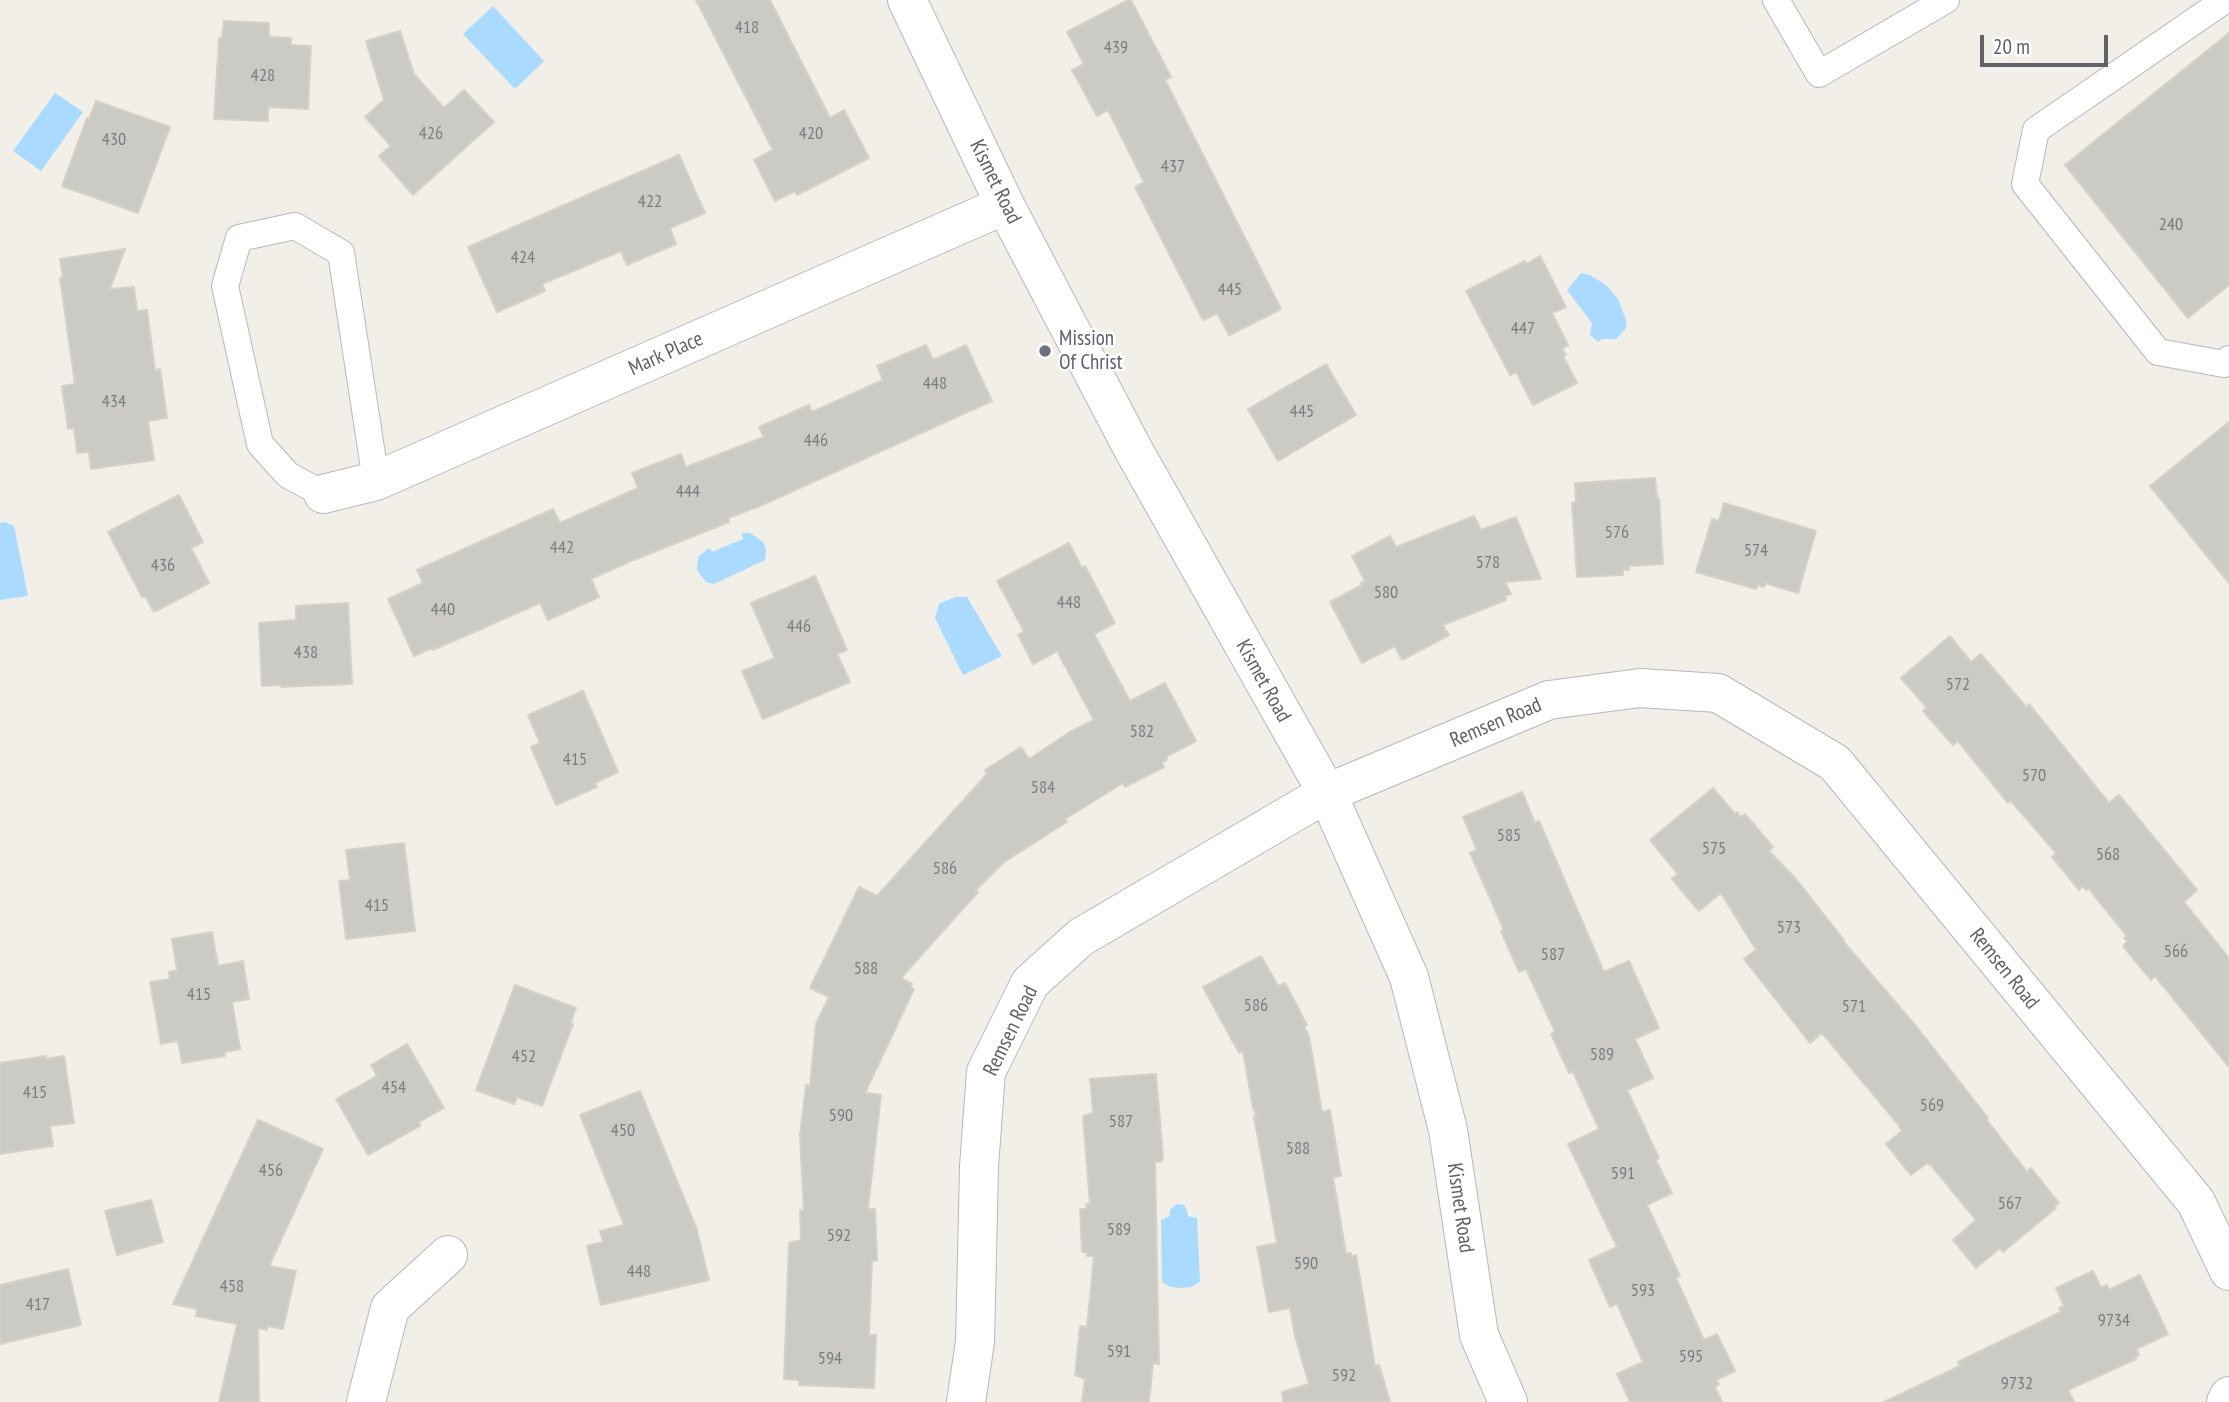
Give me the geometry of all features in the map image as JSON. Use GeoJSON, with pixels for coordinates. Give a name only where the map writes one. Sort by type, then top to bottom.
{"type":"FeatureCollection","features":[{"type":"Feature","properties":{"kind":"street","name":"Kismet Road"},"geometry":{"type":"LineString","coordinates":[[906,0],[1005,205],[1133,449],[1327,793],[1409,977],[1448,1130],[1479,1335],[1508,1402]]}},
{"type":"Feature","properties":{"kind":"street","name":"Mark Place"},"geometry":{"type":"LineString","coordinates":[[323,494],[376,481],[1005,205]]}},
{"type":"Feature","properties":{"kind":"street","name":"Remsen Road"},"geometry":{"type":"LineString","coordinates":[[966,1402],[975,1342],[979,1167],[986,1072],[1030,984],[1081,937],[1327,793],[1549,700],[1640,688],[1718,693],[1835,763],[2196,1202],[2229,1271]]}},
{"type":"Feature","properties":{"kind":"street"},"geometry":{"type":"LineString","coordinates":[[366,1402],[390,1308],[448,1255]]}},
{"type":"Feature","properties":{"kind":"street"},"geometry":{"type":"LineString","coordinates":[[2227,1402],[2229,1396]]}},
{"type":"Feature","properties":{"kind":"lane"},"geometry":{"type":"LineString","coordinates":[[1776,0],[1819,74],[1946,0]]}},
{"type":"Feature","properties":{"kind":"lane"},"geometry":{"type":"LineString","coordinates":[[2225,0],[2036,130],[2025,184],[2158,352],[2224,364],[2229,359]]}},
{"type":"Feature","properties":{"kind":"lane"},"geometry":{"type":"LineString","coordinates":[[323,494],[288,475],[260,444],[225,286],[239,238],[295,226],[341,253],[376,481]]}},
{"type":"Feature","properties":{"kind":"water"},"geometry":{"type":"Polygon","coordinates":[[[493,6],[544,61],[515,89],[463,34],[493,6]]]}},
{"type":"Feature","properties":{"kind":"water"},"geometry":{"type":"Polygon","coordinates":[[[55,93],[83,112],[41,171],[13,151],[55,93]]]}},
{"type":"Feature","properties":{"kind":"water"},"geometry":{"type":"Polygon","coordinates":[[[1581,273],[1606,285],[1618,299],[1626,320],[1626,328],[1616,339],[1602,339],[1598,342],[1590,335],[1592,323],[1567,290],[1581,273]]]}},
{"type":"Feature","properties":{"kind":"water"},"geometry":{"type":"Polygon","coordinates":[[[0,523],[14,526],[28,596],[0,600],[0,523]]]}},
{"type":"Feature","properties":{"kind":"water"},"geometry":{"type":"Polygon","coordinates":[[[742,533],[750,533],[763,542],[765,560],[714,584],[706,582],[697,570],[698,557],[709,548],[712,552],[743,539],[742,533]]]}},
{"type":"Feature","properties":{"kind":"water"},"geometry":{"type":"Polygon","coordinates":[[[955,597],[967,597],[1002,656],[963,675],[935,618],[939,604],[955,597]]]}},
{"type":"Feature","properties":{"kind":"water"},"geometry":{"type":"Polygon","coordinates":[[[1177,1204],[1184,1205],[1188,1216],[1197,1218],[1200,1282],[1191,1287],[1171,1287],[1162,1282],[1161,1220],[1170,1216],[1170,1210],[1177,1204]]]}},
{"type":"Feature","properties":{"kind":"building"},"geometry":{"type":"Polygon","coordinates":[[[696,0],[770,0],[830,118],[844,110],[869,158],[797,195],[795,191],[775,201],[754,160],[773,150],[696,0]]]}},
{"type":"Feature","properties":{"kind":"building"},"geometry":{"type":"Polygon","coordinates":[[[1131,0],[1171,77],[1165,80],[1281,309],[1229,335],[1217,313],[1203,320],[1135,187],[1144,182],[1108,110],[1097,116],[1072,70],[1084,64],[1067,32],[1131,0]]]}},
{"type":"Feature","properties":{"kind":"building"},"geometry":{"type":"Polygon","coordinates":[[[224,21],[269,23],[269,37],[291,38],[291,45],[311,46],[308,109],[268,107],[268,121],[214,119],[219,38],[222,38],[224,21]]]}},
{"type":"Feature","properties":{"kind":"building"},"geometry":{"type":"Polygon","coordinates":[[[400,31],[414,74],[444,108],[464,90],[494,122],[413,195],[379,156],[391,146],[365,117],[384,100],[366,41],[400,31]]]}},
{"type":"Feature","properties":{"kind":"building"},"geometry":{"type":"Polygon","coordinates":[[[2229,33],[2229,285],[2188,318],[2065,165],[2229,33]]]}},
{"type":"Feature","properties":{"kind":"building"},"geometry":{"type":"Polygon","coordinates":[[[96,101],[170,127],[138,213],[62,186],[96,101]]]}},
{"type":"Feature","properties":{"kind":"building"},"geometry":{"type":"Polygon","coordinates":[[[679,155],[705,213],[670,228],[676,244],[627,265],[621,251],[542,284],[545,291],[497,312],[468,247],[679,155]]]}},
{"type":"Feature","properties":{"kind":"building"},"geometry":{"type":"Polygon","coordinates":[[[125,249],[110,289],[134,287],[137,311],[147,310],[155,370],[160,369],[167,418],[148,421],[154,460],[91,469],[89,452],[77,453],[74,428],[68,429],[62,386],[75,384],[60,278],[63,277],[60,259],[125,249]]]}},
{"type":"Feature","properties":{"kind":"building"},"geometry":{"type":"Polygon","coordinates":[[[1540,256],[1566,307],[1552,313],[1568,345],[1562,349],[1566,355],[1563,356],[1577,383],[1533,405],[1516,372],[1510,375],[1466,291],[1540,256]]]}},
{"type":"Feature","properties":{"kind":"building"},"geometry":{"type":"Polygon","coordinates":[[[926,345],[933,360],[966,345],[992,401],[728,518],[729,522],[591,579],[599,597],[548,620],[540,603],[414,656],[388,599],[423,583],[417,570],[553,509],[560,523],[638,488],[632,473],[681,454],[686,467],[764,437],[759,427],[809,405],[812,412],[883,380],[877,366],[926,345]]]}},
{"type":"Feature","properties":{"kind":"building"},"geometry":{"type":"Polygon","coordinates":[[[1326,364],[1356,415],[1278,461],[1248,409],[1326,364]]]}},
{"type":"Feature","properties":{"kind":"building"},"geometry":{"type":"Polygon","coordinates":[[[2229,422],[2229,583],[2150,486],[2229,422]]]}},
{"type":"Feature","properties":{"kind":"building"},"geometry":{"type":"Polygon","coordinates":[[[1655,478],[1659,498],[1663,564],[1629,566],[1629,570],[1623,570],[1623,575],[1577,577],[1572,503],[1576,502],[1575,483],[1655,478]]]}},
{"type":"Feature","properties":{"kind":"building"},"geometry":{"type":"Polygon","coordinates":[[[179,495],[203,542],[191,548],[209,583],[154,612],[145,596],[142,597],[108,532],[179,495]]]}},
{"type":"Feature","properties":{"kind":"building"},"geometry":{"type":"Polygon","coordinates":[[[1724,503],[1816,531],[1798,593],[1765,583],[1764,587],[1757,585],[1756,589],[1696,572],[1712,519],[1719,521],[1724,503]]]}},
{"type":"Feature","properties":{"kind":"building"},"geometry":{"type":"Polygon","coordinates":[[[1474,516],[1481,530],[1516,517],[1541,579],[1505,582],[1511,594],[1505,596],[1506,600],[1443,625],[1449,635],[1402,660],[1395,646],[1362,663],[1330,602],[1365,581],[1352,556],[1390,536],[1396,547],[1474,516]]]}},
{"type":"Feature","properties":{"kind":"building"},"geometry":{"type":"Polygon","coordinates":[[[1069,543],[1082,568],[1085,566],[1115,623],[1094,634],[1130,701],[1165,683],[1196,741],[1166,757],[1167,760],[1162,762],[1164,767],[1125,787],[1123,783],[1004,862],[976,890],[978,892],[901,978],[912,984],[914,989],[865,1093],[881,1095],[868,1209],[875,1209],[877,1260],[872,1261],[869,1335],[876,1335],[874,1388],[799,1385],[799,1380],[784,1379],[789,1243],[801,1240],[800,1210],[804,1211],[800,1136],[806,1085],[810,1086],[816,1024],[829,997],[810,988],[859,887],[877,896],[987,774],[985,770],[1021,747],[1029,759],[1094,720],[1057,651],[1033,664],[1018,635],[1024,631],[997,581],[1069,543]]]}},
{"type":"Feature","properties":{"kind":"building"},"geometry":{"type":"Polygon","coordinates":[[[815,576],[847,650],[837,654],[850,682],[763,719],[742,671],[775,658],[751,603],[815,576]]]}},
{"type":"Feature","properties":{"kind":"building"},"geometry":{"type":"Polygon","coordinates":[[[348,603],[352,684],[262,686],[259,623],[296,620],[296,606],[348,603]]]}},
{"type":"Feature","properties":{"kind":"building"},"geometry":{"type":"Polygon","coordinates":[[[1950,636],[1971,662],[1981,654],[2026,707],[2029,704],[2109,803],[2119,795],[2197,890],[2184,902],[2229,958],[2229,1067],[2155,976],[2151,980],[2123,946],[2128,941],[2124,938],[2127,936],[2089,889],[2086,890],[2083,886],[2079,890],[2052,857],[2056,853],[2011,801],[2008,803],[1958,741],[1953,745],[1923,711],[1927,708],[1901,678],[1950,636]]]}},
{"type":"Feature","properties":{"kind":"building"},"geometry":{"type":"Polygon","coordinates":[[[583,691],[618,772],[595,783],[597,787],[556,805],[531,747],[540,743],[528,715],[583,691]]]}},
{"type":"Feature","properties":{"kind":"building"},"geometry":{"type":"Polygon","coordinates":[[[1713,788],[1735,814],[1737,812],[1741,817],[1745,814],[1773,847],[1769,851],[1796,879],[1843,941],[1916,1026],[2027,1172],[2031,1168],[2059,1203],[2003,1252],[2000,1248],[1976,1268],[1953,1240],[1976,1220],[1930,1164],[1927,1163],[1911,1175],[1886,1144],[1902,1131],[1897,1123],[1822,1033],[1810,1043],[1744,959],[1756,950],[1721,893],[1699,911],[1672,879],[1678,874],[1650,840],[1713,788]]]}},
{"type":"Feature","properties":{"kind":"building"},"geometry":{"type":"Polygon","coordinates":[[[1522,792],[1535,823],[1539,821],[1604,972],[1629,961],[1659,1028],[1635,1039],[1653,1078],[1627,1090],[1672,1193],[1647,1205],[1680,1276],[1676,1278],[1704,1340],[1717,1334],[1735,1371],[1716,1380],[1719,1384],[1715,1387],[1722,1402],[1630,1402],[1617,1374],[1643,1362],[1617,1304],[1610,1307],[1589,1260],[1617,1247],[1568,1144],[1599,1129],[1573,1072],[1569,1073],[1551,1034],[1555,1032],[1526,969],[1519,972],[1501,931],[1504,930],[1470,853],[1477,850],[1463,817],[1522,792]]]}},
{"type":"Feature","properties":{"kind":"building"},"geometry":{"type":"Polygon","coordinates":[[[404,843],[415,931],[346,939],[339,881],[350,880],[346,850],[404,843]]]}},
{"type":"Feature","properties":{"kind":"building"},"geometry":{"type":"Polygon","coordinates":[[[212,932],[218,966],[243,961],[249,999],[232,1002],[240,1049],[225,1052],[225,1056],[182,1063],[178,1041],[161,1044],[150,982],[170,979],[169,972],[177,970],[172,939],[212,932]]]}},
{"type":"Feature","properties":{"kind":"building"},"geometry":{"type":"Polygon","coordinates":[[[1261,956],[1278,986],[1285,983],[1307,1025],[1304,1027],[1309,1036],[1322,1112],[1330,1110],[1341,1176],[1333,1177],[1346,1254],[1351,1253],[1351,1257],[1356,1255],[1375,1366],[1379,1365],[1390,1402],[1283,1402],[1282,1392],[1309,1384],[1290,1308],[1269,1312],[1257,1247],[1277,1243],[1254,1116],[1257,1116],[1253,1108],[1243,1051],[1239,1053],[1203,987],[1261,956]]]}},
{"type":"Feature","properties":{"kind":"building"},"geometry":{"type":"Polygon","coordinates":[[[515,985],[576,1008],[570,1024],[573,1024],[542,1106],[517,1097],[514,1104],[476,1090],[515,985]]]}},
{"type":"Feature","properties":{"kind":"building"},"geometry":{"type":"Polygon","coordinates":[[[407,1044],[444,1108],[419,1122],[420,1126],[368,1155],[336,1099],[377,1076],[371,1065],[407,1044]]]}},
{"type":"Feature","properties":{"kind":"building"},"geometry":{"type":"Polygon","coordinates":[[[46,1056],[46,1059],[64,1056],[74,1123],[50,1126],[53,1146],[0,1154],[0,1063],[46,1056]]]}},
{"type":"Feature","properties":{"kind":"building"},"geometry":{"type":"Polygon","coordinates":[[[1156,1074],[1163,1157],[1162,1161],[1155,1162],[1159,1364],[1153,1363],[1149,1402],[1082,1402],[1085,1379],[1075,1375],[1080,1326],[1087,1327],[1094,1256],[1087,1256],[1087,1252],[1082,1252],[1080,1209],[1087,1209],[1086,1204],[1090,1204],[1083,1116],[1093,1113],[1090,1079],[1156,1074]]]}},
{"type":"Feature","properties":{"kind":"building"},"geometry":{"type":"Polygon","coordinates":[[[640,1091],[696,1227],[709,1280],[601,1305],[587,1246],[603,1242],[600,1231],[624,1225],[580,1115],[640,1091]]]}},
{"type":"Feature","properties":{"kind":"building"},"geometry":{"type":"Polygon","coordinates":[[[258,1120],[323,1149],[269,1266],[296,1271],[283,1329],[268,1326],[267,1330],[258,1328],[259,1402],[219,1402],[237,1324],[196,1316],[197,1309],[173,1304],[258,1120]]]}},
{"type":"Feature","properties":{"kind":"building"},"geometry":{"type":"Polygon","coordinates":[[[151,1200],[163,1242],[117,1255],[105,1211],[151,1200]]]}},
{"type":"Feature","properties":{"kind":"building"},"geometry":{"type":"Polygon","coordinates":[[[68,1269],[81,1325],[0,1344],[0,1285],[68,1269]]]}},
{"type":"Feature","properties":{"kind":"building"},"geometry":{"type":"Polygon","coordinates":[[[2093,1271],[2101,1288],[2107,1285],[2109,1290],[2140,1275],[2168,1334],[2136,1349],[2139,1355],[2136,1359],[2068,1390],[2074,1402],[1884,1402],[1960,1366],[1958,1362],[2061,1312],[2059,1308],[2064,1306],[2056,1288],[2093,1271]]]}},
{"type":"Feature","properties":{"kind":"place","name":"Mission Of Christ"},"geometry":{"type":"Point","coordinates":[1045,351]}}]}
